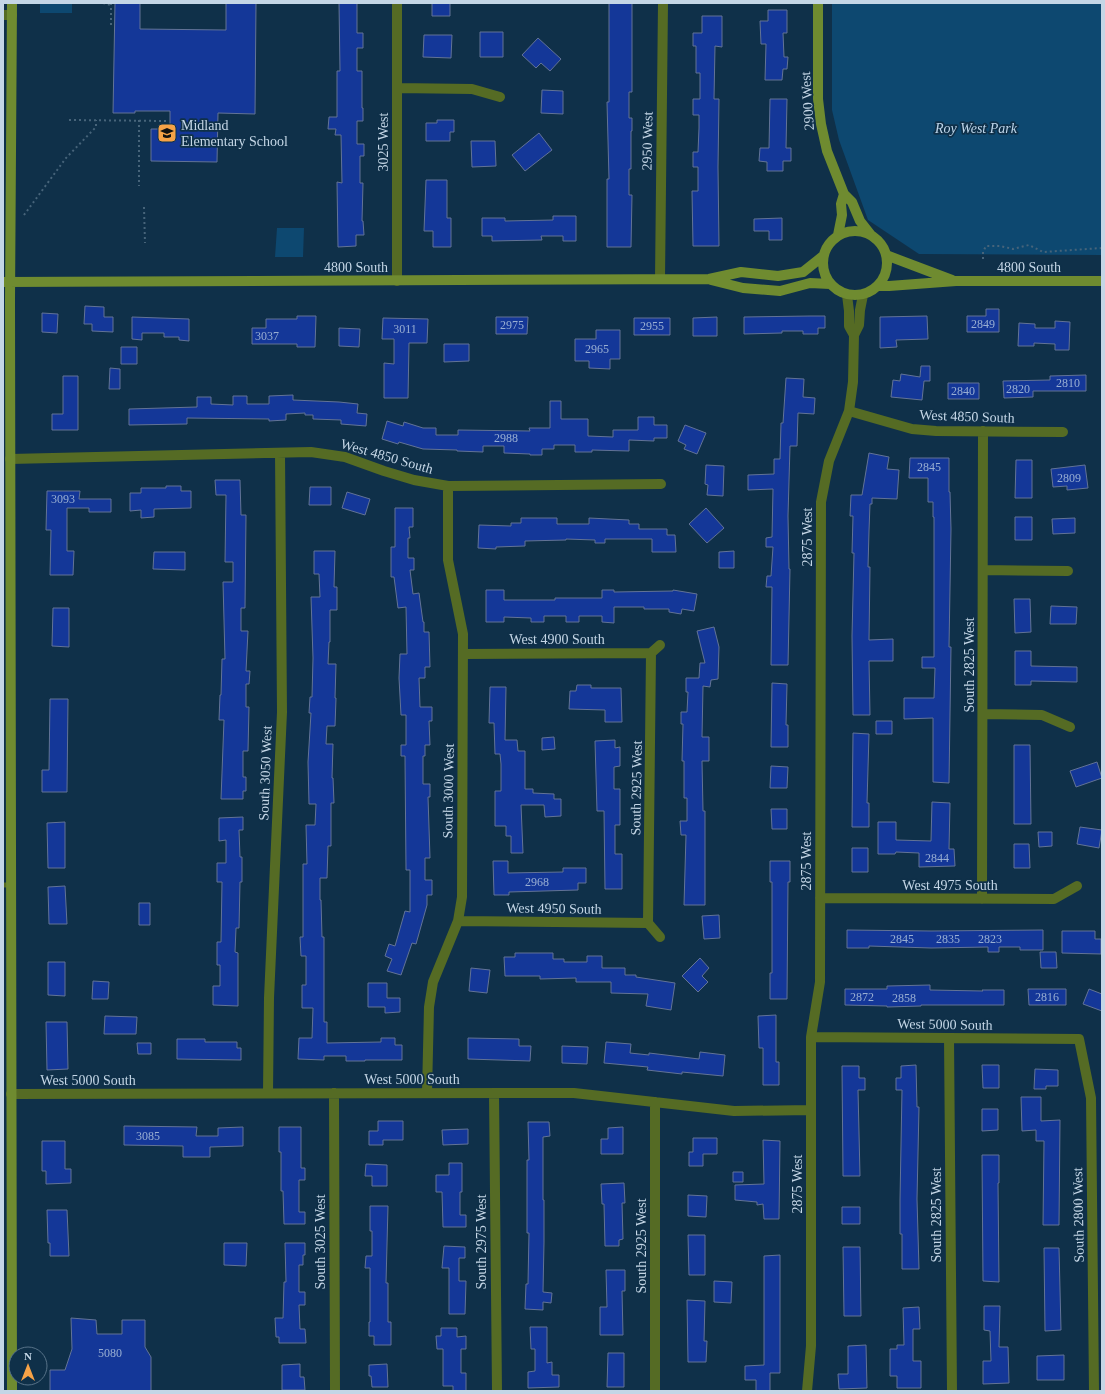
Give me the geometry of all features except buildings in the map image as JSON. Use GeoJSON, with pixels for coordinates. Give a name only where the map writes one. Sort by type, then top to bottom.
{"type":"FeatureCollection","features":[{"type":"Feature","properties":{"kind":"street"},"geometry":{"type":"LineString","coordinates":[[12,3],[7,15],[7,282],[10,459],[7,980],[11,1094],[12,1391]]}},
{"type":"Feature","properties":{"kind":"street","name":"3025 West"},"geometry":{"type":"LineString","coordinates":[[397,3],[397,281]]}},
{"type":"Feature","properties":{"kind":"street","name":"2950 West"},"geometry":{"type":"LineString","coordinates":[[660,280],[663,3]]}},
{"type":"Feature","properties":{"kind":"street","name":"2900 West"},"geometry":{"type":"LineString","coordinates":[[818,3],[818,99],[821,124],[827,151],[844,194]]}},
{"type":"Feature","properties":{"kind":"street"},"geometry":{"type":"LineString","coordinates":[[397,88],[472,89],[500,97]]}},
{"type":"Feature","properties":{"kind":"street"},"geometry":{"type":"LineString","coordinates":[[838,235],[842,215],[841,204],[844,194],[852,202],[860,221],[871,235],[878,240],[886,255],[887,266],[884,277],[878,286],[871,292],[863,295],[847,295],[835,289],[824,275],[822,266],[823,256],[826,247],[838,235],[850,231],[871,235]]}},
{"type":"Feature","properties":{"kind":"street","name":"4800 South"},"geometry":{"type":"LineString","coordinates":[[886,255],[956,281]]}},
{"type":"Feature","properties":{"kind":"street","name":"4800 South"},"geometry":{"type":"LineString","coordinates":[[7,282],[709,279],[741,272],[778,276],[803,272],[823,256]]}},
{"type":"Feature","properties":{"kind":"street","name":"4800 South"},"geometry":{"type":"LineString","coordinates":[[709,279],[743,288],[780,291],[810,283],[830,284]]}},
{"type":"Feature","properties":{"kind":"street","name":"4800 South"},"geometry":{"type":"LineString","coordinates":[[878,286],[956,281],[1102,281]]}},
{"type":"Feature","properties":{"kind":"street","name":"2875 West"},"geometry":{"type":"LineString","coordinates":[[847,295],[849,326],[854,335]]}},
{"type":"Feature","properties":{"kind":"street","name":"2875 West"},"geometry":{"type":"LineString","coordinates":[[807,1391],[811,1346],[811,1037],[820,982],[821,502],[829,461],[850,411],[853,382],[854,335],[859,325],[863,295]]}},
{"type":"Feature","properties":{"kind":"street","name":"West 4850 South"},"geometry":{"type":"LineString","coordinates":[[850,411],[912,428],[936,431],[1062,432]]}},
{"type":"Feature","properties":{"kind":"street","name":"South 2825 West"},"geometry":{"type":"LineString","coordinates":[[982,899],[983,431]]}},
{"type":"Feature","properties":{"kind":"street","name":"West 4850 South"},"geometry":{"type":"LineString","coordinates":[[10,459],[311,452],[345,457],[384,472],[448,486],[661,484]]}},
{"type":"Feature","properties":{"kind":"street","name":"South 3050 West"},"geometry":{"type":"LineString","coordinates":[[268,1093],[269,998],[282,712],[280,453]]}},
{"type":"Feature","properties":{"kind":"street","name":"South 3000 West"},"geometry":{"type":"LineString","coordinates":[[427,1093],[429,1007],[434,982],[458,921],[462,897],[464,654],[463,634],[448,560],[448,486]]}},
{"type":"Feature","properties":{"kind":"street"},"geometry":{"type":"LineString","coordinates":[[983,570],[1068,571]]}},
{"type":"Feature","properties":{"kind":"street"},"geometry":{"type":"LineString","coordinates":[[651,653],[660,645]]}},
{"type":"Feature","properties":{"kind":"street","name":"West 4900 South"},"geometry":{"type":"LineString","coordinates":[[464,654],[651,653]]}},
{"type":"Feature","properties":{"kind":"street","name":"South 2925 West"},"geometry":{"type":"LineString","coordinates":[[648,923],[651,653]]}},
{"type":"Feature","properties":{"kind":"street"},"geometry":{"type":"LineString","coordinates":[[982,714],[1042,715],[1070,727]]}},
{"type":"Feature","properties":{"kind":"street","name":"West 4975 South"},"geometry":{"type":"LineString","coordinates":[[820,898],[1054,899],[1077,886]]}},
{"type":"Feature","properties":{"kind":"street","name":"West 4950 South"},"geometry":{"type":"LineString","coordinates":[[458,921],[648,923]]}},
{"type":"Feature","properties":{"kind":"street"},"geometry":{"type":"LineString","coordinates":[[648,923],[660,937]]}},
{"type":"Feature","properties":{"kind":"street","name":"West 5000 South"},"geometry":{"type":"LineString","coordinates":[[811,1037],[1079,1039]]}},
{"type":"Feature","properties":{"kind":"street","name":"South 2825 West"},"geometry":{"type":"LineString","coordinates":[[949,1038],[952,1391]]}},
{"type":"Feature","properties":{"kind":"street","name":"South 2800 West"},"geometry":{"type":"LineString","coordinates":[[1079,1039],[1091,1098],[1094,1391]]}},
{"type":"Feature","properties":{"kind":"street","name":"South 3025 West"},"geometry":{"type":"LineString","coordinates":[[334,1093],[335,1391]]}},
{"type":"Feature","properties":{"kind":"street","name":"South 2975 West"},"geometry":{"type":"LineString","coordinates":[[494,1093],[497,1391]]}},
{"type":"Feature","properties":{"kind":"street","name":"West 5000 South"},"geometry":{"type":"LineString","coordinates":[[11,1094],[574,1093],[734,1111],[811,1110]]}},
{"type":"Feature","properties":{"kind":"street","name":"South 2925 West"},"geometry":{"type":"LineString","coordinates":[[655,1102],[655,1391]]}},
{"type":"Feature","properties":{"kind":"path"},"geometry":{"type":"LineString","coordinates":[[103,3],[111,4],[111,28]]}},
{"type":"Feature","properties":{"kind":"path"},"geometry":{"type":"LineString","coordinates":[[68,120],[166,120]]}},
{"type":"Feature","properties":{"kind":"path"},"geometry":{"type":"LineString","coordinates":[[24,214],[66,158],[96,127],[96,120]]}},
{"type":"Feature","properties":{"kind":"path"},"geometry":{"type":"LineString","coordinates":[[139,120],[139,186]]}},
{"type":"Feature","properties":{"kind":"path"},"geometry":{"type":"LineString","coordinates":[[144,208],[145,243]]}},
{"type":"Feature","properties":{"kind":"path"},"geometry":{"type":"LineString","coordinates":[[983,259],[983,252],[986,246],[1000,246],[1013,249],[1029,245],[1043,252],[1102,248]]}},
{"type":"Feature","properties":{"kind":"green space"},"geometry":{"type":"Polygon","coordinates":[[[40,3],[72,3],[72,13],[40,13],[40,3]]]}},
{"type":"Feature","properties":{"kind":"green space","name":"Roy West Park"},"geometry":{"type":"Polygon","coordinates":[[[832,3],[1102,3],[1102,255],[919,254],[868,220],[839,140],[832,110],[832,3]]]}},
{"type":"Feature","properties":{"kind":"green space"},"geometry":{"type":"Polygon","coordinates":[[[277,228],[304,228],[303,257],[275,257],[277,228]]]}},
{"type":"Feature","properties":{"kind":"place","name":"Midland Elementary School"},"geometry":{"type":"Point","coordinates":[167,133]}}]}
